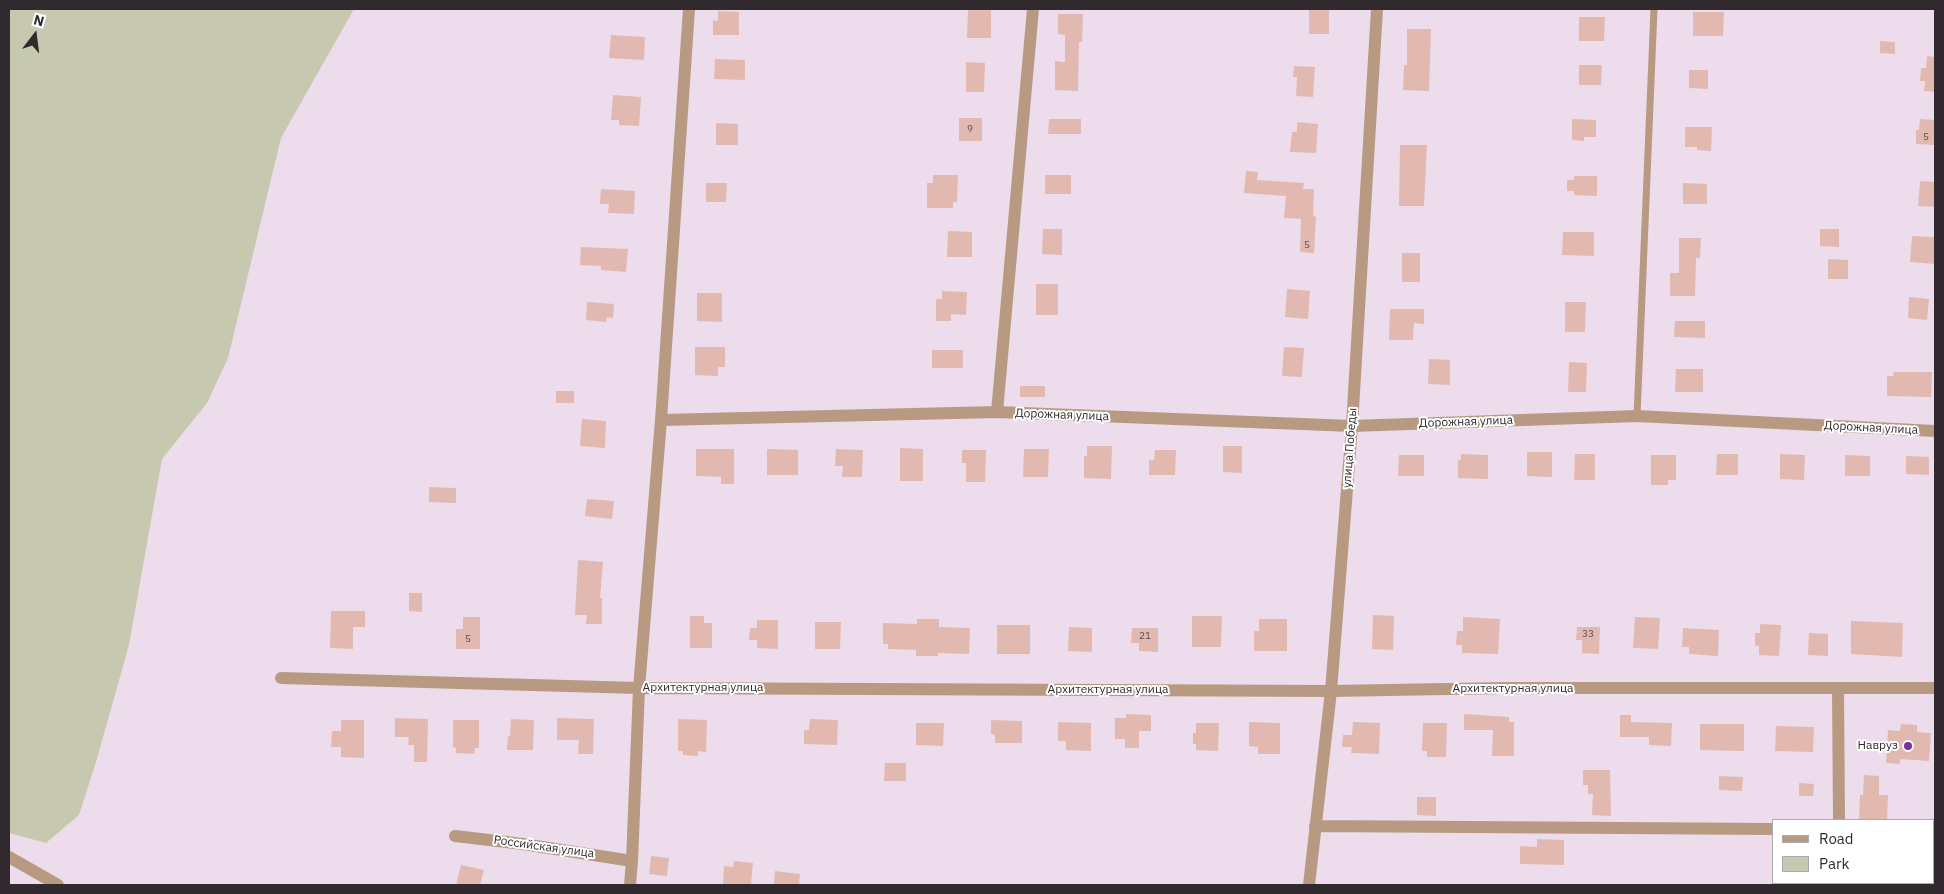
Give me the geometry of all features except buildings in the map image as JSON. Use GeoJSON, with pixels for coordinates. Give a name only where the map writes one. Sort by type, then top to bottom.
{"type":"FeatureCollection","features":[{"type":"Feature","properties":{"kind":"street"},"geometry":{"type":"LineString","coordinates":[[630,885],[639,688],[661,420],[689,9]]}},
{"type":"Feature","properties":{"kind":"street","name":"Дорожная улица"},"geometry":{"type":"LineString","coordinates":[[997,412],[1033,9]]}},
{"type":"Feature","properties":{"kind":"street","name":"улица Победы"},"geometry":{"type":"LineString","coordinates":[[1309,885],[1331,690],[1352,426],[1376,9]]}},
{"type":"Feature","properties":{"kind":"street","name":"Дорожная улица"},"geometry":{"type":"LineString","coordinates":[[661,420],[997,412],[1352,426],[1637,416],[1935,431]]}},
{"type":"Feature","properties":{"kind":"street","name":"Архитектурная улица"},"geometry":{"type":"LineString","coordinates":[[281,678],[639,688],[1331,690],[1935,688]]}},
{"type":"Feature","properties":{"kind":"street"},"geometry":{"type":"LineString","coordinates":[[1838,688],[1840,819]]}},
{"type":"Feature","properties":{"kind":"street"},"geometry":{"type":"LineString","coordinates":[[1315,826],[1772,829]]}},
{"type":"Feature","properties":{"kind":"street","name":"Российская улица"},"geometry":{"type":"LineString","coordinates":[[455,836],[523,844],[632,861]]}},
{"type":"Feature","properties":{"kind":"street"},"geometry":{"type":"LineString","coordinates":[[9,858],[58,885]]}},
{"type":"Feature","properties":{"kind":"lane"},"geometry":{"type":"LineString","coordinates":[[1637,416],[1654,9]]}},
{"type":"Feature","properties":{"kind":"green space"},"geometry":{"type":"Polygon","coordinates":[[[9,9],[354,9],[281,138],[228,358],[207,403],[162,459],[129,645],[96,762],[79,815],[46,843],[9,833],[9,9]]]}},
{"type":"Feature","properties":{"kind":"place","name":"Навруз"},"geometry":{"type":"Point","coordinates":[1908,746]}}]}
